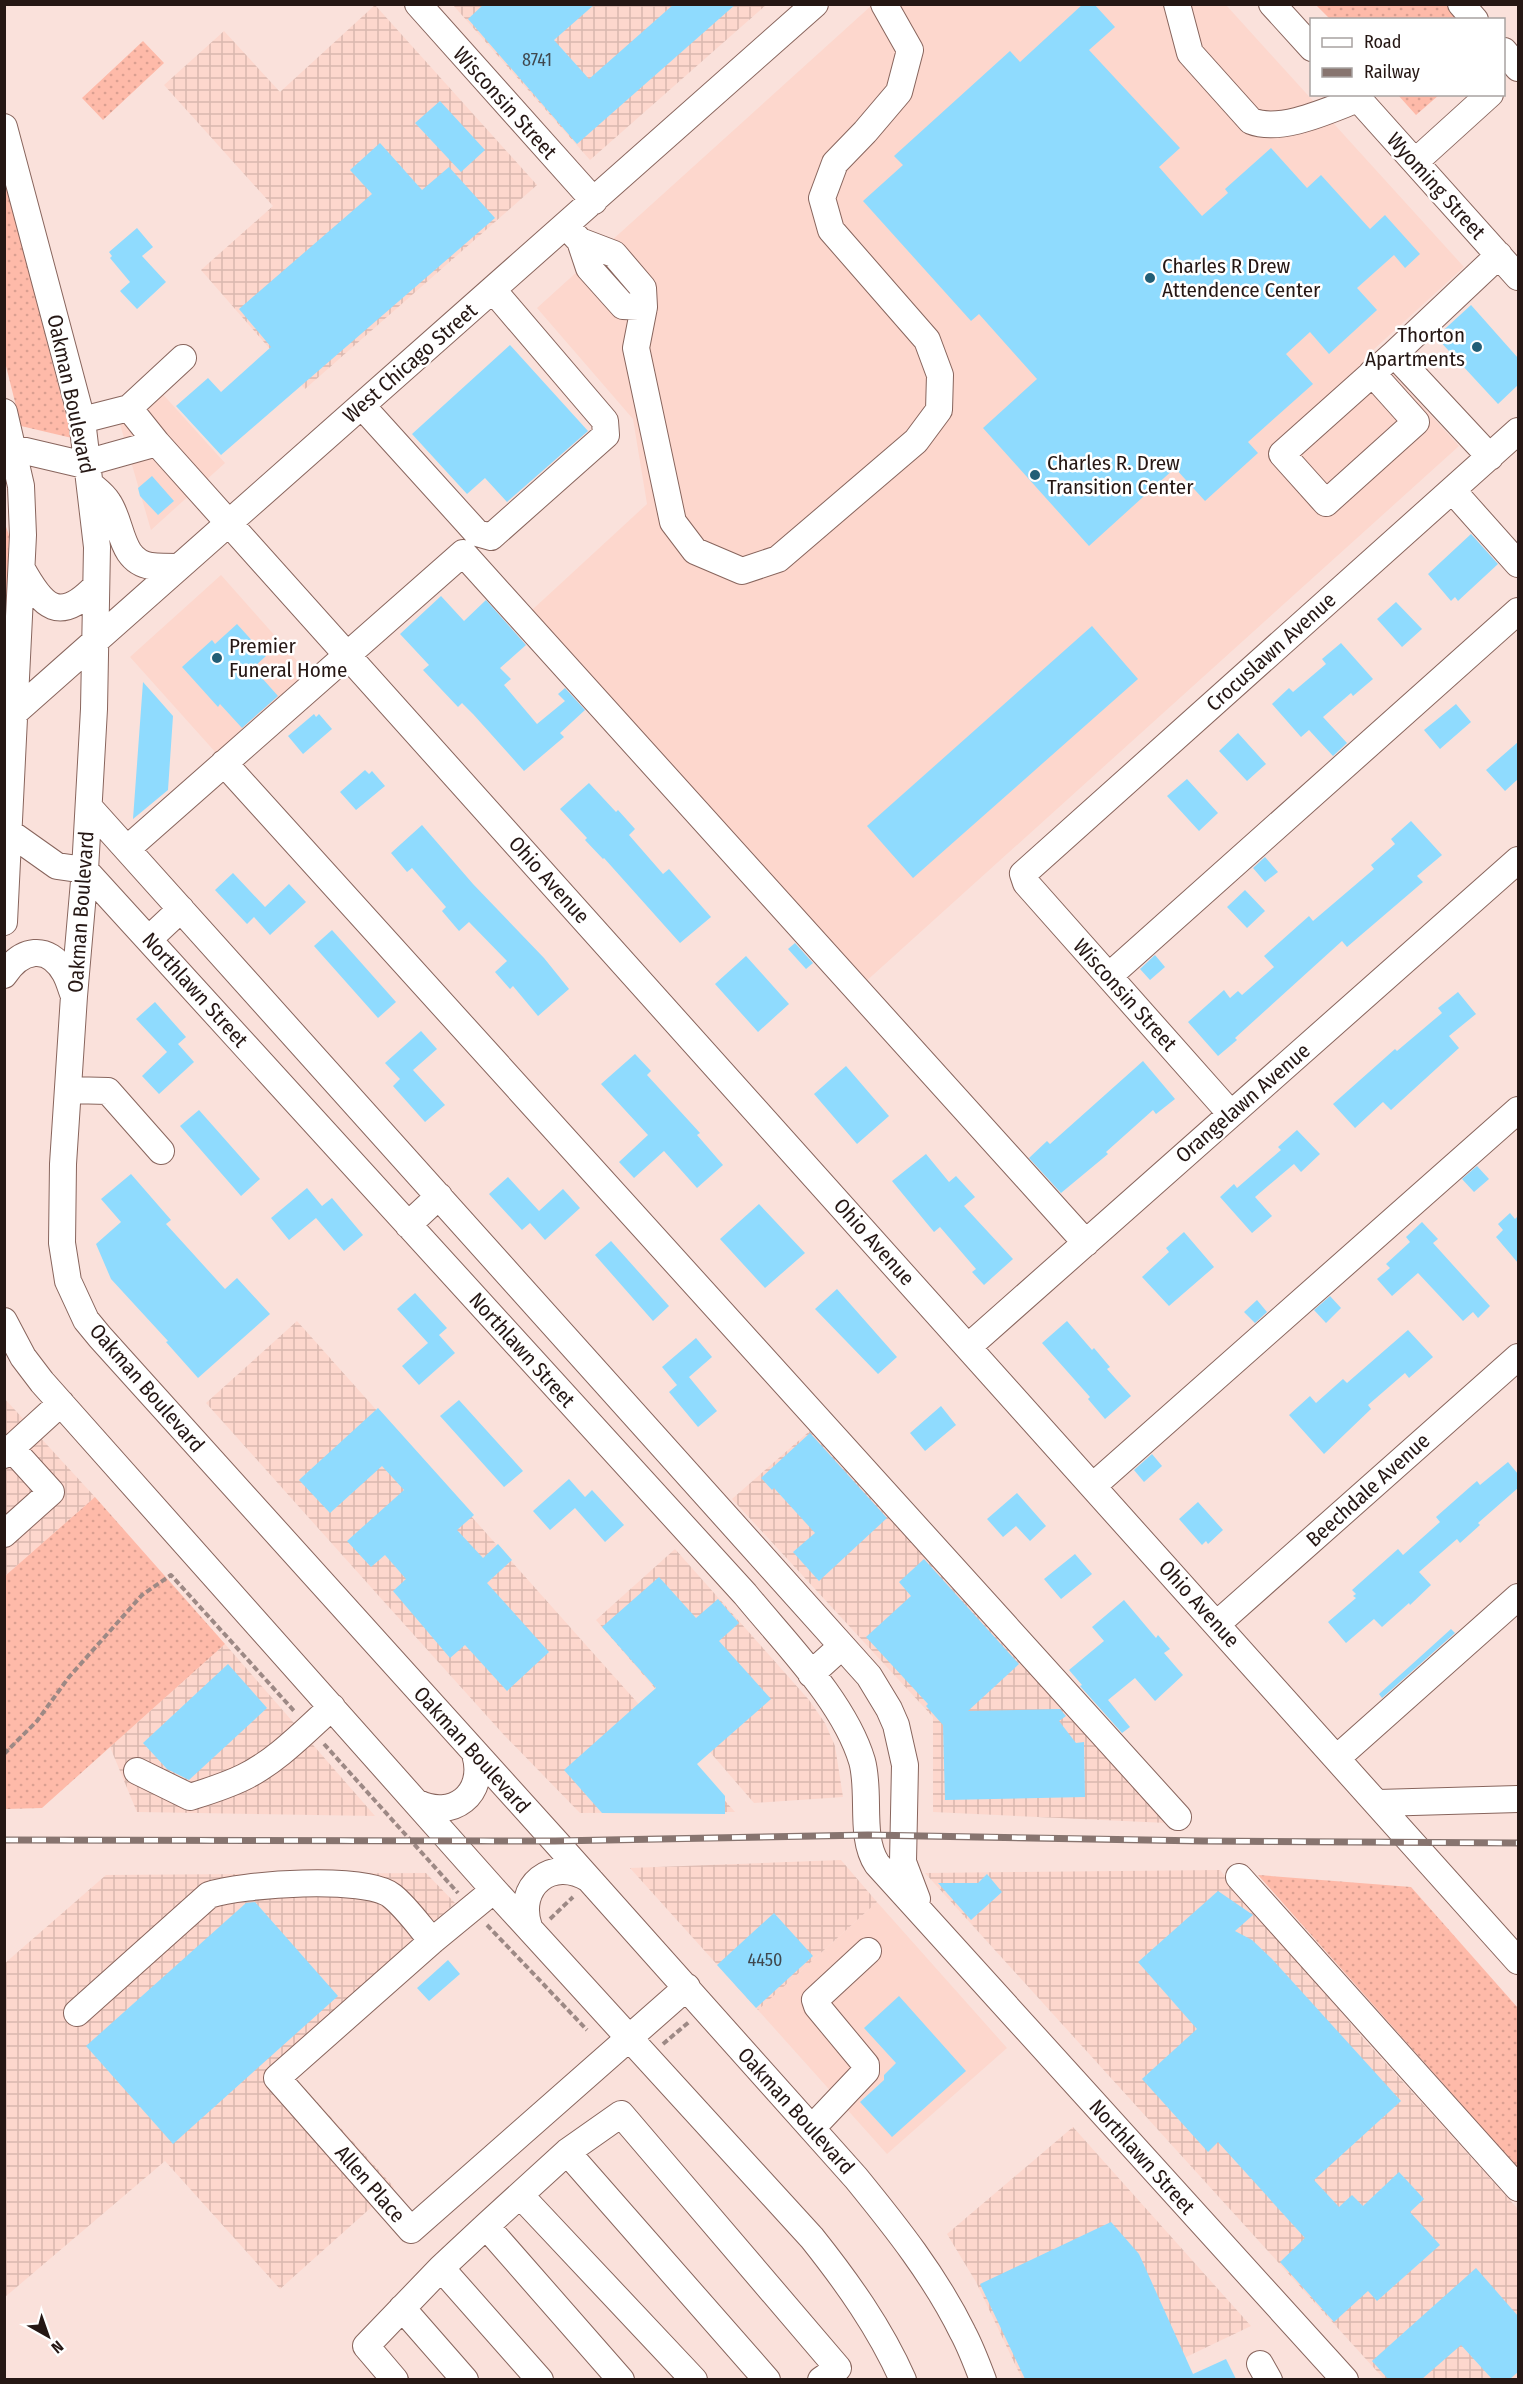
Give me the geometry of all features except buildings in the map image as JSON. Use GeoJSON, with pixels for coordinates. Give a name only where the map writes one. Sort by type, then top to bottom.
{"type":"FeatureCollection","features":[{"type":"Feature","properties":{"kind":"street","name":"Wisconsin Street"},"geometry":{"type":"LineString","coordinates":[[418,4],[594,201]]}},
{"type":"Feature","properties":{"kind":"street","name":"West Chicago Street"},"geometry":{"type":"LineString","coordinates":[[10,717],[493,290],[573,233],[594,201],[816,4]]}},
{"type":"Feature","properties":{"kind":"street"},"geometry":{"type":"LineString","coordinates":[[573,233],[589,268],[623,306],[644,307],[636,348],[673,522],[695,551],[742,571],[778,559],[916,441],[939,410],[940,375],[927,340],[831,231],[822,198],[835,163],[900,92],[910,50],[884,4]]}},
{"type":"Feature","properties":{"kind":"street"},"geometry":{"type":"LineString","coordinates":[[1177,4],[1190,53],[1251,121],[1261,125],[1306,119],[1356,97]]}},
{"type":"Feature","properties":{"kind":"street"},"geometry":{"type":"LineString","coordinates":[[1272,4],[1310,47]]}},
{"type":"Feature","properties":{"kind":"street"},"geometry":{"type":"LineString","coordinates":[[1461,4],[1473,18]]}},
{"type":"Feature","properties":{"kind":"street"},"geometry":{"type":"LineString","coordinates":[[1505,53],[1518,68],[1505,80]]}},
{"type":"Feature","properties":{"kind":"street"},"geometry":{"type":"LineString","coordinates":[[1415,162],[1488,96]]}},
{"type":"Feature","properties":{"kind":"street","name":"Wyoming Street"},"geometry":{"type":"LineString","coordinates":[[1356,97],[1518,277]]}},
{"type":"Feature","properties":{"kind":"street","name":"Oakman Boulevard"},"geometry":{"type":"LineString","coordinates":[[4,127],[82,420],[98,547],[89,807],[63,1164],[63,1243],[68,1281],[86,1320],[179,1427],[475,1754],[585,1885],[687,1987],[812,2128],[899,2231],[932,2279],[963,2333],[983,2379]]}},
{"type":"Feature","properties":{"kind":"street"},"geometry":{"type":"LineString","coordinates":[[1372,374],[1416,422],[1326,503],[1282,454],[1394,354],[1499,255]]}},
{"type":"Feature","properties":{"kind":"street"},"geometry":{"type":"LineString","coordinates":[[362,406],[477,533],[491,537],[606,435],[605,421],[493,290]]}},
{"type":"Feature","properties":{"kind":"street"},"geometry":{"type":"LineString","coordinates":[[1394,354],[1490,457]]}},
{"type":"Feature","properties":{"kind":"street"},"geometry":{"type":"LineString","coordinates":[[82,420],[129,408],[183,358]]}},
{"type":"Feature","properties":{"kind":"street","name":"Ohio Avenue"},"geometry":{"type":"LineString","coordinates":[[129,408],[229,524],[1518,1961]]}},
{"type":"Feature","properties":{"kind":"street"},"geometry":{"type":"LineString","coordinates":[[4,412],[8,447],[21,486],[13,505],[24,535],[10,717],[9,832],[4,922]]}},
{"type":"Feature","properties":{"kind":"street","name":"Crocuslawn Avenue"},"geometry":{"type":"LineString","coordinates":[[1023,874],[1518,431]]}},
{"type":"Feature","properties":{"kind":"street"},"geometry":{"type":"LineString","coordinates":[[8,447],[90,471],[157,443]]}},
{"type":"Feature","properties":{"kind":"street"},"geometry":{"type":"LineString","coordinates":[[90,471],[116,517],[126,549],[135,559],[149,566],[180,567]]}},
{"type":"Feature","properties":{"kind":"street"},"geometry":{"type":"LineString","coordinates":[[1453,491],[1518,564]]}},
{"type":"Feature","properties":{"kind":"street"},"geometry":{"type":"LineString","coordinates":[[127,849],[463,553],[1086,1242]]}},
{"type":"Feature","properties":{"kind":"street"},"geometry":{"type":"LineString","coordinates":[[22,569],[43,602],[60,608],[83,600],[95,587]]}},
{"type":"Feature","properties":{"kind":"street"},"geometry":{"type":"LineString","coordinates":[[1109,976],[1518,611]]}},
{"type":"Feature","properties":{"kind":"street"},"geometry":{"type":"LineString","coordinates":[[224,763],[1178,1817]]}},
{"type":"Feature","properties":{"kind":"street","name":"Northlawn Street"},"geometry":{"type":"LineString","coordinates":[[89,807],[774,1568],[868,1676],[889,1709],[896,1725],[905,1765],[903,1862],[913,1890],[939,1935]]}},
{"type":"Feature","properties":{"kind":"street"},"geometry":{"type":"LineString","coordinates":[[9,832],[57,866],[85,870]]}},
{"type":"Feature","properties":{"kind":"street","name":"Orangelawn Avenue"},"geometry":{"type":"LineString","coordinates":[[968,1347],[1518,860]]}},
{"type":"Feature","properties":{"kind":"street","name":"Northlawn Street"},"geometry":{"type":"LineString","coordinates":[[85,870],[745,1594],[833,1701],[852,1733],[862,1762],[867,1788],[868,1845],[872,1856],[939,1935],[1341,2378]]}},
{"type":"Feature","properties":{"kind":"street","name":"Wisconsin Street"},"geometry":{"type":"LineString","coordinates":[[1023,874],[1026,883],[1231,1114]]}},
{"type":"Feature","properties":{"kind":"street"},"geometry":{"type":"LineString","coordinates":[[149,939],[181,909]]}},
{"type":"Feature","properties":{"kind":"street"},"geometry":{"type":"LineString","coordinates":[[4,975],[16,959],[27,953],[38,953],[57,963],[65,973],[74,996]]}},
{"type":"Feature","properties":{"kind":"street"},"geometry":{"type":"LineString","coordinates":[[69,1090],[108,1091],[161,1151]]}},
{"type":"Feature","properties":{"kind":"street"},"geometry":{"type":"LineString","coordinates":[[1094,1486],[1518,1110]]}},
{"type":"Feature","properties":{"kind":"street"},"geometry":{"type":"LineString","coordinates":[[408,1225],[439,1196]]}},
{"type":"Feature","properties":{"kind":"street"},"geometry":{"type":"LineString","coordinates":[[4,1321],[23,1357]]}},
{"type":"Feature","properties":{"kind":"street"},"geometry":{"type":"LineString","coordinates":[[4,1339],[23,1357],[61,1403],[494,1890],[537,1925],[630,2037],[835,2267],[882,2338],[903,2379]]}},
{"type":"Feature","properties":{"kind":"street","name":"Beechdale Avenue"},"geometry":{"type":"LineString","coordinates":[[1217,1624],[1518,1357]]}},
{"type":"Feature","properties":{"kind":"street"},"geometry":{"type":"LineString","coordinates":[[4,1534],[51,1492],[8,1452],[61,1403]]}},
{"type":"Feature","properties":{"kind":"street"},"geometry":{"type":"LineString","coordinates":[[745,1594],[774,1568]]}},
{"type":"Feature","properties":{"kind":"street"},"geometry":{"type":"LineString","coordinates":[[1337,1758],[1518,1598]]}},
{"type":"Feature","properties":{"kind":"street"},"geometry":{"type":"LineString","coordinates":[[811,1674],[842,1646]]}},
{"type":"Feature","properties":{"kind":"street"},"geometry":{"type":"LineString","coordinates":[[137,1771],[190,1797],[217,1789],[245,1777],[281,1752],[332,1707]]}},
{"type":"Feature","properties":{"kind":"street"},"geometry":{"type":"LineString","coordinates":[[416,1802],[434,1809],[443,1809],[460,1803],[468,1797],[477,1781],[475,1754]]}},
{"type":"Feature","properties":{"kind":"street"},"geometry":{"type":"LineString","coordinates":[[867,1788],[905,1786]]}},
{"type":"Feature","properties":{"kind":"street"},"geometry":{"type":"LineString","coordinates":[[1378,1803],[1518,1799]]}},
{"type":"Feature","properties":{"kind":"street"},"geometry":{"type":"LineString","coordinates":[[537,1925],[526,1918],[527,1897],[538,1880],[548,1874],[569,1870],[585,1885]]}},
{"type":"Feature","properties":{"kind":"street"},"geometry":{"type":"LineString","coordinates":[[1239,1877],[1518,2188]]}},
{"type":"Feature","properties":{"kind":"street"},"geometry":{"type":"LineString","coordinates":[[76,2013],[210,1895],[224,1890],[251,1886],[370,1886],[392,1896],[432,1941]]}},
{"type":"Feature","properties":{"kind":"street","name":"Allen Place"},"geometry":{"type":"LineString","coordinates":[[494,1890],[432,1941],[277,2078],[411,2230],[687,1987]]}},
{"type":"Feature","properties":{"kind":"street"},"geometry":{"type":"LineString","coordinates":[[812,2128],[866,2071],[866,2065],[817,2006],[815,2000],[868,1951]]}},
{"type":"Feature","properties":{"kind":"street"},"geometry":{"type":"LineString","coordinates":[[396,2379],[366,2346],[441,2268],[520,2194],[567,2152],[621,2114],[830,2374]]}},
{"type":"Feature","properties":{"kind":"street"},"geometry":{"type":"LineString","coordinates":[[567,2152],[767,2379]]}},
{"type":"Feature","properties":{"kind":"street"},"geometry":{"type":"LineString","coordinates":[[520,2194],[694,2379]]}},
{"type":"Feature","properties":{"kind":"street"},"geometry":{"type":"LineString","coordinates":[[486,2226],[621,2379]]}},
{"type":"Feature","properties":{"kind":"street"},"geometry":{"type":"LineString","coordinates":[[441,2268],[540,2379]]}},
{"type":"Feature","properties":{"kind":"street"},"geometry":{"type":"LineString","coordinates":[[402,2308],[465,2379]]}},
{"type":"Feature","properties":{"kind":"path"},"geometry":{"type":"LineString","coordinates":[[4,1754],[37,1721],[69,1677],[142,1595],[171,1575]]}},
{"type":"Feature","properties":{"kind":"path"},"geometry":{"type":"LineString","coordinates":[[537,1925],[585,1885]]}},
{"type":"Feature","properties":{"kind":"path"},"geometry":{"type":"LineString","coordinates":[[471,1909],[610,2054]]}},
{"type":"Feature","properties":{"kind":"path"},"geometry":{"type":"LineString","coordinates":[[661,2046],[692,2020]]}},
{"type":"Feature","properties":{"kind":"shaded area"},"geometry":{"type":"Polygon","coordinates":[[[375,5],[537,185],[305,389],[201,270],[273,206],[164,85],[224,31],[280,92],[375,5]]]}},
{"type":"Feature","properties":{"kind":"shaded area"},"geometry":{"type":"Polygon","coordinates":[[[453,5],[766,5],[590,160],[453,5]]]}},
{"type":"Feature","properties":{"kind":"shaded area","name":"Charles R. Drew Transition Center"},"geometry":{"type":"Polygon","coordinates":[[[872,5],[1226,5],[1464,267],[1372,351],[1459,446],[863,984],[532,610],[647,504],[633,419],[537,308],[872,5]]]}},
{"type":"Feature","properties":{"kind":"shaded area"},"geometry":{"type":"Polygon","coordinates":[[[1316,5],[1452,5],[1465,18],[1329,18],[1316,5]]]}},
{"type":"Feature","properties":{"kind":"shaded area"},"geometry":{"type":"Polygon","coordinates":[[[143,41],[164,63],[103,120],[82,98],[143,41]]]}},
{"type":"Feature","properties":{"kind":"shaded area"},"geometry":{"type":"Polygon","coordinates":[[[1399,96],[1438,96],[1416,115],[1399,96]]]}},
{"type":"Feature","properties":{"kind":"shaded area"},"geometry":{"type":"Polygon","coordinates":[[[4,177],[72,438],[21,426],[5,362],[4,177]]]}},
{"type":"Feature","properties":{"kind":"shaded area"},"geometry":{"type":"Polygon","coordinates":[[[159,390],[225,463],[151,530],[120,424],[159,390]]]}},
{"type":"Feature","properties":{"kind":"shaded area"},"geometry":{"type":"Polygon","coordinates":[[[4,524],[9,535],[5,648],[4,524]]]}},
{"type":"Feature","properties":{"kind":"shaded area"},"geometry":{"type":"Polygon","coordinates":[[[221,575],[308,673],[217,754],[130,657],[221,575]]]}},
{"type":"Feature","properties":{"kind":"shaded area"},"geometry":{"type":"Polygon","coordinates":[[[297,1321],[735,1812],[580,1813],[504,1735],[206,1403],[297,1321]]]}},
{"type":"Feature","properties":{"kind":"shaded area"},"geometry":{"type":"Polygon","coordinates":[[[4,1398],[95,1497],[5,1576],[4,1576],[4,1398]]]}},
{"type":"Feature","properties":{"kind":"shaded area"},"geometry":{"type":"Polygon","coordinates":[[[812,1429],[1167,1823],[933,1812],[933,1717],[732,1499],[812,1429]]]}},
{"type":"Feature","properties":{"kind":"shaded area"},"geometry":{"type":"Polygon","coordinates":[[[95,1497],[225,1644],[42,1808],[5,1809],[5,1576],[95,1497]]]}},
{"type":"Feature","properties":{"kind":"shaded area"},"geometry":{"type":"Polygon","coordinates":[[[675,1549],[809,1700],[825,1723],[835,1746],[843,1797],[754,1803],[596,1620],[675,1549]]]}},
{"type":"Feature","properties":{"kind":"shaded area"},"geometry":{"type":"Polygon","coordinates":[[[225,1644],[375,1816],[137,1812],[110,1747],[225,1644]]]}},
{"type":"Feature","properties":{"kind":"shaded area"},"geometry":{"type":"Polygon","coordinates":[[[841,1860],[877,1902],[758,2010],[630,1868],[841,1860]]]}},
{"type":"Feature","properties":{"kind":"shaded area"},"geometry":{"type":"Polygon","coordinates":[[[1220,1870],[1363,2038],[1518,2209],[1518,2379],[1384,2379],[925,1873],[1220,1870]]]}},
{"type":"Feature","properties":{"kind":"shaded area"},"geometry":{"type":"Polygon","coordinates":[[[426,1873],[455,1903],[279,2060],[394,2187],[280,2289],[165,2161],[5,2297],[4,1964],[106,1875],[426,1873]]]}},
{"type":"Feature","properties":{"kind":"shaded area"},"geometry":{"type":"Polygon","coordinates":[[[1258,1875],[1411,1887],[1518,2008],[1518,2168],[1258,1875]]]}},
{"type":"Feature","properties":{"kind":"shaded area"},"geometry":{"type":"Polygon","coordinates":[[[877,1902],[1007,2048],[887,2154],[758,2010],[877,1902]]]}},
{"type":"Feature","properties":{"kind":"shaded area"},"geometry":{"type":"Polygon","coordinates":[[[1073,2127],[1251,2326],[1140,2379],[1022,2379],[976,2282],[947,2234],[1073,2127]]]}},
{"type":"Feature","properties":{"kind":"railway"},"geometry":{"type":"LineString","coordinates":[[4,1840],[555,1841],[868,1835],[1203,1841],[1518,1843]]}},
{"type":"Feature","properties":{"kind":"place","name":"Charles R Drew Attendence Center"},"geometry":{"type":"Point","coordinates":[1150,278]}},
{"type":"Feature","properties":{"kind":"place","name":"Thorton Apartments"},"geometry":{"type":"Point","coordinates":[1477,347]}},
{"type":"Feature","properties":{"kind":"place","name":"Charles R. Drew Transition Center"},"geometry":{"type":"Point","coordinates":[1035,475]}},
{"type":"Feature","properties":{"kind":"place","name":"Premier Funeral Home"},"geometry":{"type":"Point","coordinates":[217,658]}}]}
